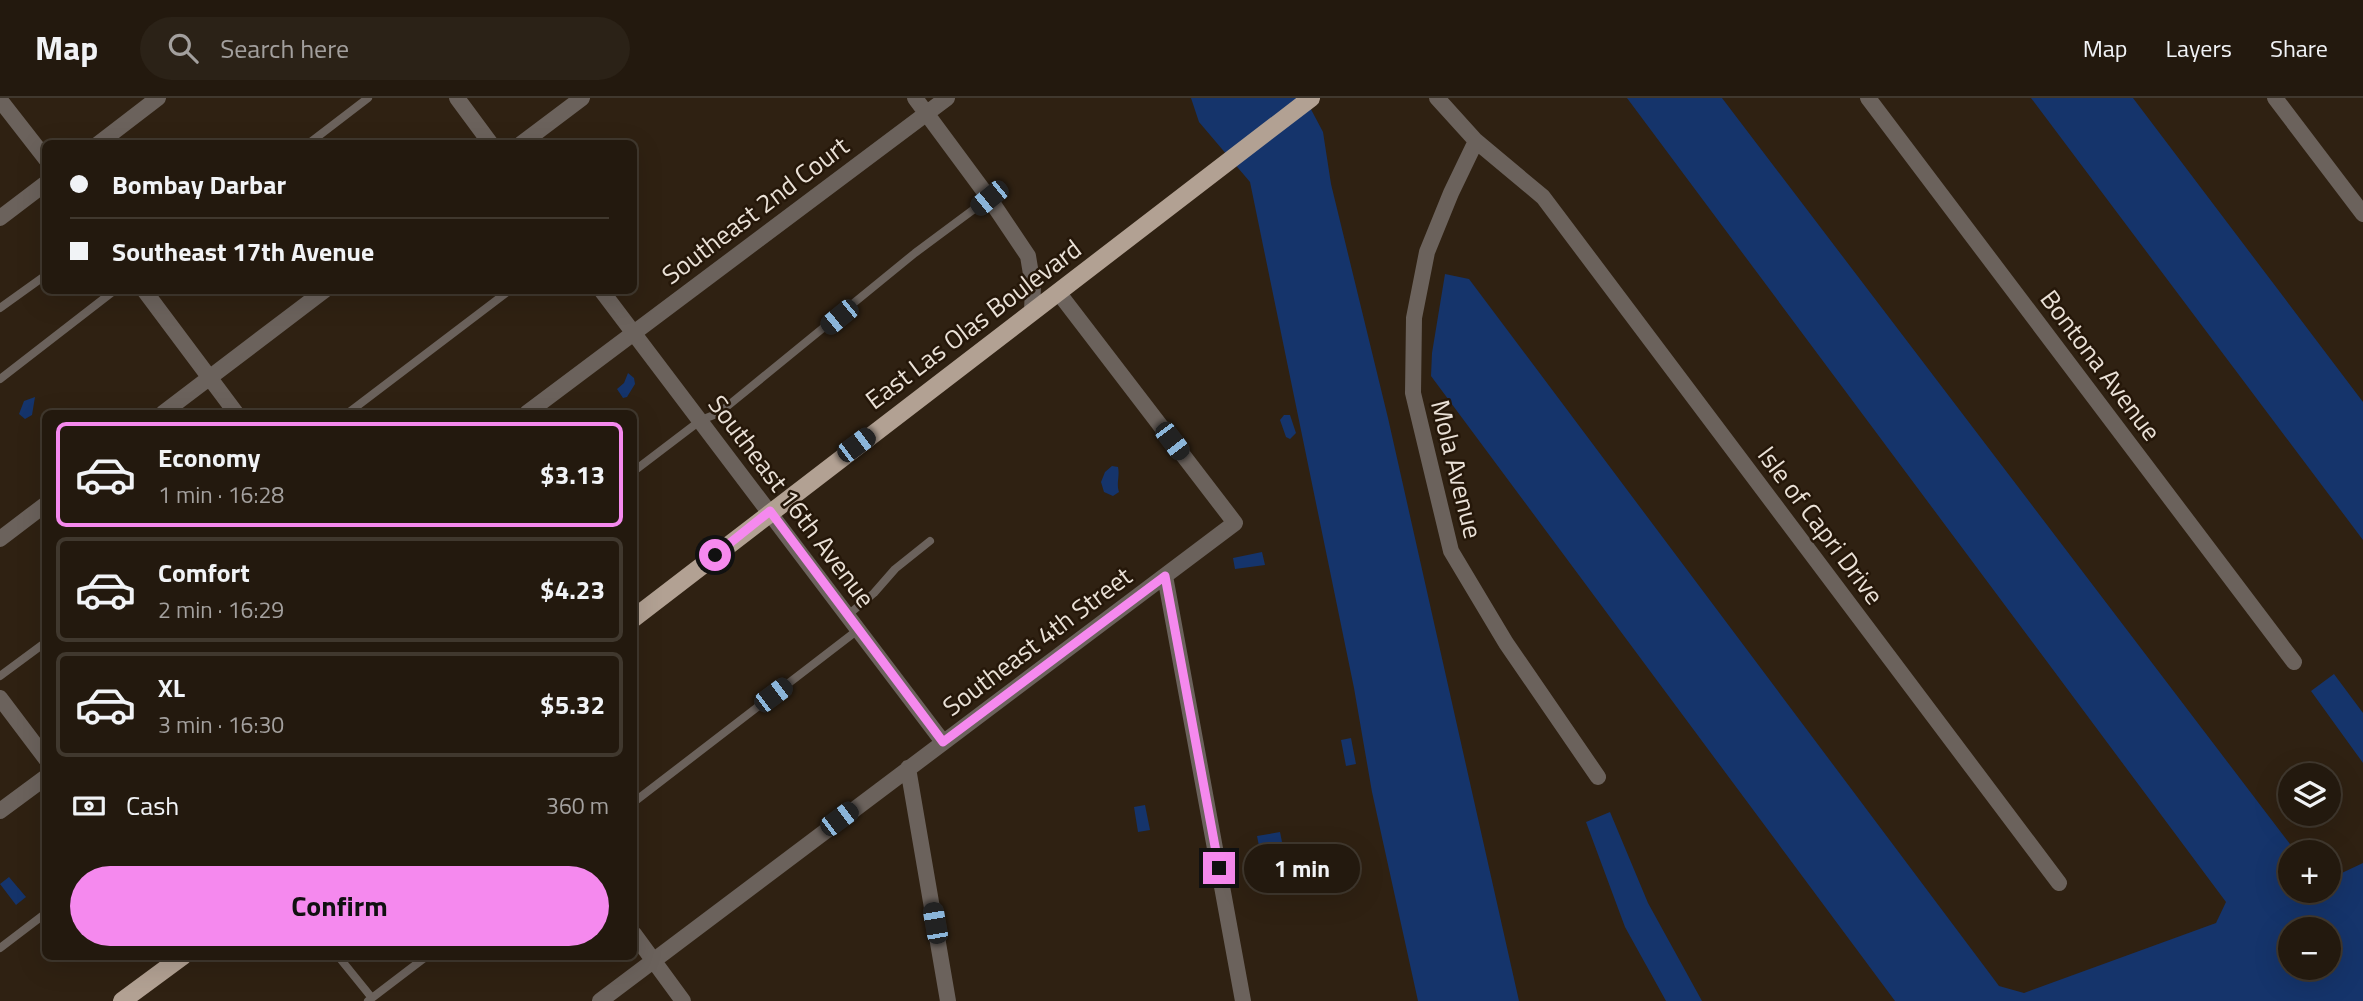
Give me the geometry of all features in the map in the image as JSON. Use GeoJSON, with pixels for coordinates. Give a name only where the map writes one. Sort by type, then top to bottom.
{"type":"FeatureCollection","features":[{"type":"Feature","properties":{"kind":"main road","name":"East Las Olas Boulevard"},"geometry":{"type":"LineString","coordinates":[[637,616],[1311,98]]}},
{"type":"Feature","properties":{"kind":"main road"},"geometry":{"type":"LineString","coordinates":[[122,1001],[178,960]]}},
{"type":"Feature","properties":{"kind":"street"},"geometry":{"type":"LineString","coordinates":[[103,140],[158,98]]}},
{"type":"Feature","properties":{"kind":"street"},"geometry":{"type":"LineString","coordinates":[[457,98],[488,140]]}},
{"type":"Feature","properties":{"kind":"street"},"geometry":{"type":"LineString","coordinates":[[526,140],[582,98]]}},
{"type":"Feature","properties":{"kind":"street"},"geometry":{"type":"LineString","coordinates":[[915,98],[1028,256],[1033,286],[1032,311]]}},
{"type":"Feature","properties":{"kind":"street","name":"Southeast 2nd Court"},"geometry":{"type":"LineString","coordinates":[[531,410],[947,98]]}},
{"type":"Feature","properties":{"kind":"street","name":"Isle of Capri Drive"},"geometry":{"type":"LineString","coordinates":[[1437,98],[1476,141],[1543,197],[2059,883]]}},
{"type":"Feature","properties":{"kind":"street","name":"Bontona Avenue"},"geometry":{"type":"LineString","coordinates":[[1868,98],[2294,662]]}},
{"type":"Feature","properties":{"kind":"street"},"geometry":{"type":"LineString","coordinates":[[2275,98],[2363,214]]}},
{"type":"Feature","properties":{"kind":"street"},"geometry":{"type":"LineString","coordinates":[[0,100],[42,154]]}},
{"type":"Feature","properties":{"kind":"street","name":"Mola Avenue"},"geometry":{"type":"LineString","coordinates":[[1476,141],[1427,252],[1413,318],[1413,393],[1451,551],[1506,643],[1598,777]]}},
{"type":"Feature","properties":{"kind":"street"},"geometry":{"type":"LineString","coordinates":[[0,218],[42,186]]}},
{"type":"Feature","properties":{"kind":"street","name":"Southeast 4th Street"},"geometry":{"type":"LineString","coordinates":[[600,1001],[1235,523],[1058,292]]}},
{"type":"Feature","properties":{"kind":"street"},"geometry":{"type":"LineString","coordinates":[[147,294],[234,410]]}},
{"type":"Feature","properties":{"kind":"street"},"geometry":{"type":"LineString","coordinates":[[167,410],[320,294]]}},
{"type":"Feature","properties":{"kind":"street","name":"Southeast 16th Avenue"},"geometry":{"type":"LineString","coordinates":[[604,294],[943,742]]}},
{"type":"Feature","properties":{"kind":"street"},"geometry":{"type":"LineString","coordinates":[[0,539],[42,507]]}},
{"type":"Feature","properties":{"kind":"street"},"geometry":{"type":"LineString","coordinates":[[1165,576],[1243,1001]]}},
{"type":"Feature","properties":{"kind":"street"},"geometry":{"type":"LineString","coordinates":[[0,698],[42,753]]}},
{"type":"Feature","properties":{"kind":"street"},"geometry":{"type":"LineString","coordinates":[[908,768],[948,1001]]}},
{"type":"Feature","properties":{"kind":"street"},"geometry":{"type":"LineString","coordinates":[[0,811],[42,780]]}},
{"type":"Feature","properties":{"kind":"street"},"geometry":{"type":"LineString","coordinates":[[637,938],[683,1001]]}},
{"type":"Feature","properties":{"kind":"lane"},"geometry":{"type":"LineString","coordinates":[[313,140],[368,98]]}},
{"type":"Feature","properties":{"kind":"lane"},"geometry":{"type":"LineString","coordinates":[[637,469],[701,420],[719,413],[915,253],[989,198]]}},
{"type":"Feature","properties":{"kind":"lane"},"geometry":{"type":"LineString","coordinates":[[0,309],[42,278]]}},
{"type":"Feature","properties":{"kind":"lane"},"geometry":{"type":"LineString","coordinates":[[0,379],[110,294]]}},
{"type":"Feature","properties":{"kind":"lane"},"geometry":{"type":"LineString","coordinates":[[352,410],[505,294]]}},
{"type":"Feature","properties":{"kind":"lane"},"geometry":{"type":"LineString","coordinates":[[848,615],[874,593],[895,569],[930,541]]}},
{"type":"Feature","properties":{"kind":"lane"},"geometry":{"type":"LineString","coordinates":[[637,800],[859,629]]}},
{"type":"Feature","properties":{"kind":"lane"},"geometry":{"type":"LineString","coordinates":[[0,676],[42,645]]}},
{"type":"Feature","properties":{"kind":"lane"},"geometry":{"type":"LineString","coordinates":[[0,948],[42,917]]}},
{"type":"Feature","properties":{"kind":"lane"},"geometry":{"type":"LineString","coordinates":[[341,960],[370,1000],[422,960]]}},
{"type":"Feature","properties":{"kind":"water"},"geometry":{"type":"Polygon","coordinates":[[[1191,98],[1305,98],[1323,132],[1331,184],[1388,418],[1519,1001],[1418,1001],[1372,792],[1354,688],[1250,182],[1199,122],[1191,98]]]}},
{"type":"Feature","properties":{"kind":"water"},"geometry":{"type":"Polygon","coordinates":[[[1627,98],[1722,98],[2287,840],[2278,840],[2278,903],[2341,903],[2341,873],[2363,863],[2363,1001],[1895,1001],[1431,376],[1432,353],[1445,274],[1469,279],[1999,986],[2024,993],[2216,923],[2226,902],[1627,98]]]}},
{"type":"Feature","properties":{"kind":"water"},"geometry":{"type":"Polygon","coordinates":[[[2031,98],[2133,98],[2363,402],[2363,540],[2031,98]]]}},
{"type":"Feature","properties":{"kind":"water"},"geometry":{"type":"Polygon","coordinates":[[[628,373],[634,378],[635,384],[627,397],[623,398],[617,389],[624,383],[628,373]]]}},
{"type":"Feature","properties":{"kind":"water"},"geometry":{"type":"Polygon","coordinates":[[[35,397],[32,415],[25,419],[19,414],[24,401],[35,397]]]}},
{"type":"Feature","properties":{"kind":"water"},"geometry":{"type":"Polygon","coordinates":[[[1284,415],[1290,415],[1296,433],[1290,439],[1286,437],[1280,420],[1284,415]]]}},
{"type":"Feature","properties":{"kind":"water"},"geometry":{"type":"Polygon","coordinates":[[[1112,466],[1118,467],[1119,492],[1113,496],[1104,492],[1101,482],[1105,472],[1112,466]]]}},
{"type":"Feature","properties":{"kind":"water"},"geometry":{"type":"Polygon","coordinates":[[[1262,552],[1265,565],[1235,569],[1233,558],[1262,552]]]}},
{"type":"Feature","properties":{"kind":"water"},"geometry":{"type":"Polygon","coordinates":[[[2334,674],[2363,713],[2363,763],[2311,691],[2334,674]]]}},
{"type":"Feature","properties":{"kind":"water"},"geometry":{"type":"Polygon","coordinates":[[[1351,738],[1356,764],[1346,766],[1341,740],[1351,738]]]}},
{"type":"Feature","properties":{"kind":"water"},"geometry":{"type":"Polygon","coordinates":[[[1145,805],[1150,830],[1138,832],[1134,807],[1145,805]]]}},
{"type":"Feature","properties":{"kind":"water"},"geometry":{"type":"Polygon","coordinates":[[[1610,812],[1648,903],[1702,1001],[1666,1001],[1625,927],[1586,822],[1610,812]]]}},
{"type":"Feature","properties":{"kind":"water"},"geometry":{"type":"Polygon","coordinates":[[[1280,832],[1282,842],[1259,846],[1257,836],[1280,832]]]}},
{"type":"Feature","properties":{"kind":"water"},"geometry":{"type":"Polygon","coordinates":[[[9,877],[26,897],[16,905],[0,884],[9,877]]]}},
{"type":"Feature","properties":{"kind":"route"},"geometry":{"type":"LineString","coordinates":[[715,555],[770,511],[943,742],[1165,576],[1219,868]]}}]}
